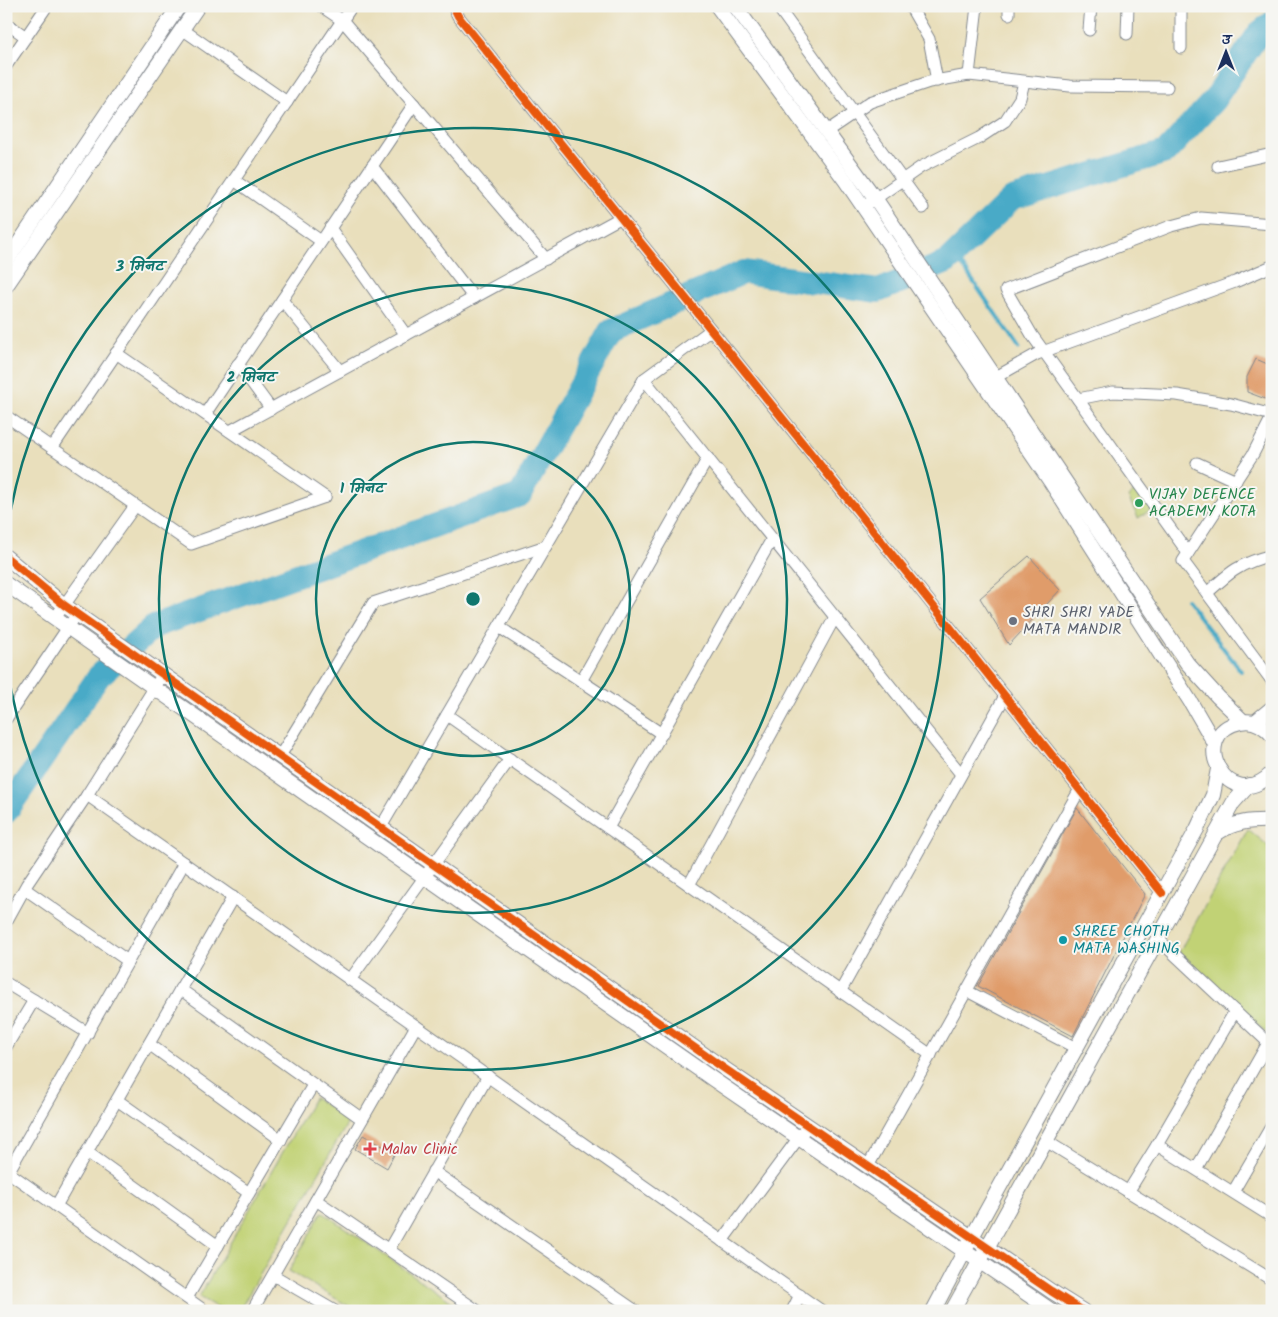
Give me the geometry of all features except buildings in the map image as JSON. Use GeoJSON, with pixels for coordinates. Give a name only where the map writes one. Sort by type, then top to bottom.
{"type":"FeatureCollection","features":[{"type":"Feature","properties":{"kind":"street"},"geometry":{"type":"LineString","coordinates":[[6,66],[47,6]]}},
{"type":"Feature","properties":{"kind":"street"},"geometry":{"type":"LineString","coordinates":[[6,262],[179,6],[195,11],[6,286]]}},
{"type":"Feature","properties":{"kind":"street"},"geometry":{"type":"LineString","coordinates":[[321,6],[343,21],[546,258]]}},
{"type":"Feature","properties":{"kind":"street"},"geometry":{"type":"LineString","coordinates":[[52,448],[352,6]]}},
{"type":"Feature","properties":{"kind":"street"},"geometry":{"type":"LineString","coordinates":[[453,6],[464,24],[1162,893]]}},
{"type":"Feature","properties":{"kind":"street"},"geometry":{"type":"LineString","coordinates":[[716,6],[864,207],[1050,481],[1190,701],[1215,744]]}},
{"type":"Feature","properties":{"kind":"street"},"geometry":{"type":"LineString","coordinates":[[735,6],[876,198],[1188,663],[1218,697],[1249,722],[1266,728],[1272,735]]}},
{"type":"Feature","properties":{"kind":"street"},"geometry":{"type":"LineString","coordinates":[[776,6],[923,208]]}},
{"type":"Feature","properties":{"kind":"street"},"geometry":{"type":"LineString","coordinates":[[910,6],[929,39],[937,81]]}},
{"type":"Feature","properties":{"kind":"street"},"geometry":{"type":"LineString","coordinates":[[969,75],[977,6]]}},
{"type":"Feature","properties":{"kind":"street"},"geometry":{"type":"LineString","coordinates":[[1089,30],[1091,6]]}},
{"type":"Feature","properties":{"kind":"street"},"geometry":{"type":"LineString","coordinates":[[1128,6],[1128,34]]}},
{"type":"Feature","properties":{"kind":"street"},"geometry":{"type":"LineString","coordinates":[[1181,6],[1181,48]]}},
{"type":"Feature","properties":{"kind":"street"},"geometry":{"type":"LineString","coordinates":[[6,23],[26,37]]}},
{"type":"Feature","properties":{"kind":"street"},"geometry":{"type":"LineString","coordinates":[[182,29],[287,102]]}},
{"type":"Feature","properties":{"kind":"street"},"geometry":{"type":"LineString","coordinates":[[826,131],[870,102],[937,81],[969,75],[1070,86],[1167,88]]}},
{"type":"Feature","properties":{"kind":"street"},"geometry":{"type":"LineString","coordinates":[[864,207],[921,167],[979,138],[1005,121],[1020,98],[1024,82]]}},
{"type":"Feature","properties":{"kind":"street"},"geometry":{"type":"LineString","coordinates":[[205,414],[414,104]]}},
{"type":"Feature","properties":{"kind":"street"},"geometry":{"type":"LineString","coordinates":[[1218,166],[1272,154]]}},
{"type":"Feature","properties":{"kind":"street"},"geometry":{"type":"LineString","coordinates":[[372,166],[474,298]]}},
{"type":"Feature","properties":{"kind":"street"},"geometry":{"type":"LineString","coordinates":[[234,180],[322,241]]}},
{"type":"Feature","properties":{"kind":"street"},"geometry":{"type":"LineString","coordinates":[[230,431],[620,218]]}},
{"type":"Feature","properties":{"kind":"street"},"geometry":{"type":"LineString","coordinates":[[1188,553],[1032,335],[1006,290],[1171,226],[1201,218],[1272,224]]}},
{"type":"Feature","properties":{"kind":"street"},"geometry":{"type":"LineString","coordinates":[[330,228],[406,335]]}},
{"type":"Feature","properties":{"kind":"street"},"geometry":{"type":"LineString","coordinates":[[996,377],[1037,354],[1235,282],[1272,266]]}},
{"type":"Feature","properties":{"kind":"street"},"geometry":{"type":"LineString","coordinates":[[282,300],[340,371]]}},
{"type":"Feature","properties":{"kind":"street"},"geometry":{"type":"LineString","coordinates":[[381,827],[644,379],[708,327]]}},
{"type":"Feature","properties":{"kind":"street"},"geometry":{"type":"LineString","coordinates":[[6,416],[191,544],[325,497],[116,353]]}},
{"type":"Feature","properties":{"kind":"street"},"geometry":{"type":"LineString","coordinates":[[238,364],[271,409]]}},
{"type":"Feature","properties":{"kind":"street"},"geometry":{"type":"LineString","coordinates":[[644,379],[961,774]]}},
{"type":"Feature","properties":{"kind":"street"},"geometry":{"type":"LineString","coordinates":[[1078,399],[1113,392],[1177,394],[1232,404],[1271,419],[1253,454],[1183,561],[1272,681]]}},
{"type":"Feature","properties":{"kind":"street"},"geometry":{"type":"LineString","coordinates":[[581,681],[708,458]]}},
{"type":"Feature","properties":{"kind":"street"},"geometry":{"type":"LineString","coordinates":[[1197,463],[1236,481]]}},
{"type":"Feature","properties":{"kind":"street"},"geometry":{"type":"LineString","coordinates":[[55,618],[135,506]]}},
{"type":"Feature","properties":{"kind":"street"},"geometry":{"type":"LineString","coordinates":[[608,828],[772,539]]}},
{"type":"Feature","properties":{"kind":"street"},"geometry":{"type":"LineString","coordinates":[[280,756],[373,603],[546,546]]}},
{"type":"Feature","properties":{"kind":"street"},"geometry":{"type":"LineString","coordinates":[[1207,593],[1235,568],[1257,558],[1272,555]]}},
{"type":"Feature","properties":{"kind":"street"},"geometry":{"type":"LineString","coordinates":[[6,557],[64,605],[808,1126],[1083,1311]]}},
{"type":"Feature","properties":{"kind":"street"},"geometry":{"type":"LineString","coordinates":[[6,584],[424,878],[1052,1311]]}},
{"type":"Feature","properties":{"kind":"street"},"geometry":{"type":"LineString","coordinates":[[6,719],[82,617]]}},
{"type":"Feature","properties":{"kind":"street"},"geometry":{"type":"LineString","coordinates":[[689,885],[835,617]]}},
{"type":"Feature","properties":{"kind":"street"},"geometry":{"type":"LineString","coordinates":[[499,627],[662,734]]}},
{"type":"Feature","properties":{"kind":"street"},"geometry":{"type":"LineString","coordinates":[[6,922],[24,889],[87,795],[160,672]]}},
{"type":"Feature","properties":{"kind":"street"},"geometry":{"type":"LineString","coordinates":[[840,992],[1005,696]]}},
{"type":"Feature","properties":{"kind":"street"},"geometry":{"type":"LineString","coordinates":[[1264,783],[1237,784],[1226,779],[1218,769],[1214,757],[1215,744],[1221,733],[1230,725],[1249,722],[1272,708]]}},
{"type":"Feature","properties":{"kind":"street"},"geometry":{"type":"LineString","coordinates":[[447,715],[931,1055]]}},
{"type":"Feature","properties":{"kind":"street"},"geometry":{"type":"LineString","coordinates":[[350,980],[510,759]]}},
{"type":"Feature","properties":{"kind":"street"},"geometry":{"type":"LineString","coordinates":[[933,1311],[964,1251],[1197,829],[1213,795],[1218,769]]}},
{"type":"Feature","properties":{"kind":"street"},"geometry":{"type":"LineString","coordinates":[[952,1311],[1233,803],[1264,783]]}},
{"type":"Feature","properties":{"kind":"street"},"geometry":{"type":"LineString","coordinates":[[868,1166],[1080,790]]}},
{"type":"Feature","properties":{"kind":"street"},"geometry":{"type":"LineString","coordinates":[[87,795],[822,1311]]}},
{"type":"Feature","properties":{"kind":"street"},"geometry":{"type":"LineString","coordinates":[[1216,834],[1222,829],[1253,820],[1272,821]]}},
{"type":"Feature","properties":{"kind":"street"},"geometry":{"type":"LineString","coordinates":[[184,863],[7,1174],[56,1206],[205,1311]]}},
{"type":"Feature","properties":{"kind":"street"},"geometry":{"type":"LineString","coordinates":[[24,889],[128,961]]}},
{"type":"Feature","properties":{"kind":"street"},"geometry":{"type":"LineString","coordinates":[[56,1206],[232,897]]}},
{"type":"Feature","properties":{"kind":"street"},"geometry":{"type":"LineString","coordinates":[[1158,938],[1270,1044],[1196,1169]]}},
{"type":"Feature","properties":{"kind":"street"},"geometry":{"type":"LineString","coordinates":[[6,983],[88,1033]]}},
{"type":"Feature","properties":{"kind":"street"},"geometry":{"type":"LineString","coordinates":[[180,989],[362,1119]]}},
{"type":"Feature","properties":{"kind":"street"},"geometry":{"type":"LineString","coordinates":[[967,991],[1076,1048]]}},
{"type":"Feature","properties":{"kind":"street"},"geometry":{"type":"LineString","coordinates":[[6,1047],[34,1000]]}},
{"type":"Feature","properties":{"kind":"street"},"geometry":{"type":"LineString","coordinates":[[1128,1192],[1235,1011]]}},
{"type":"Feature","properties":{"kind":"street"},"geometry":{"type":"LineString","coordinates":[[252,1311],[416,1026]]}},
{"type":"Feature","properties":{"kind":"street"},"geometry":{"type":"LineString","coordinates":[[148,1044],[281,1140]]}},
{"type":"Feature","properties":{"kind":"street"},"geometry":{"type":"LineString","coordinates":[[389,1250],[488,1076]]}},
{"type":"Feature","properties":{"kind":"street"},"geometry":{"type":"LineString","coordinates":[[187,1298],[313,1084]]}},
{"type":"Feature","properties":{"kind":"street"},"geometry":{"type":"LineString","coordinates":[[117,1100],[249,1193]]}},
{"type":"Feature","properties":{"kind":"street"},"geometry":{"type":"LineString","coordinates":[[1233,1192],[1272,1125]]}},
{"type":"Feature","properties":{"kind":"street"},"geometry":{"type":"LineString","coordinates":[[722,1241],[808,1126]]}},
{"type":"Feature","properties":{"kind":"street"},"geometry":{"type":"LineString","coordinates":[[1046,1141],[1272,1280]]}},
{"type":"Feature","properties":{"kind":"street"},"geometry":{"type":"LineString","coordinates":[[1157,1145],[1272,1217]]}},
{"type":"Feature","properties":{"kind":"street"},"geometry":{"type":"LineString","coordinates":[[87,1152],[218,1246]]}},
{"type":"Feature","properties":{"kind":"street"},"geometry":{"type":"LineString","coordinates":[[433,1171],[636,1311]]}},
{"type":"Feature","properties":{"kind":"street"},"geometry":{"type":"LineString","coordinates":[[316,1200],[478,1311]]}},
{"type":"Feature","properties":{"kind":"street"},"geometry":{"type":"LineString","coordinates":[[273,1274],[329,1309]]}},
{"type":"Feature","properties":{"kind":"street"},"geometry":{"type":"LineString","coordinates":[[792,1311],[800,1295]]}},
{"type":"Feature","properties":{"kind":"green space","name":"VIJAY DEFENCE ACADEMY KOTA"},"geometry":{"type":"Polygon","coordinates":[[[1141,487],[1151,510],[1138,518],[1128,497],[1141,487]]]}},
{"type":"Feature","properties":{"kind":"green space"},"geometry":{"type":"Polygon","coordinates":[[[1248,829],[1272,849],[1272,1038],[1179,952],[1248,829]]]}},
{"type":"Feature","properties":{"kind":"green space"},"geometry":{"type":"Polygon","coordinates":[[[314,1098],[350,1119],[239,1311],[223,1311],[199,1297],[314,1098]]]}},
{"type":"Feature","properties":{"kind":"green space"},"geometry":{"type":"Polygon","coordinates":[[[322,1212],[465,1311],[357,1311],[289,1271],[322,1212]]]}},
{"type":"Feature","properties":{"kind":"waterway"},"geometry":{"type":"LineString","coordinates":[[6,812],[99,676],[155,626],[520,495],[611,331],[744,272],[878,291],[947,262],[1012,199],[1166,152],[1214,100],[1259,33],[1272,23]]}},
{"type":"Feature","properties":{"kind":"waterway"},"geometry":{"type":"LineString","coordinates":[[955,255],[1019,348]]}},
{"type":"Feature","properties":{"kind":"waterway"},"geometry":{"type":"LineString","coordinates":[[1186,600],[1241,671]]}},
{"type":"Feature","properties":{"kind":"cycle path"},"geometry":{"type":"LineString","coordinates":[[453,6],[458,16],[859,513],[1162,893]]}},
{"type":"Feature","properties":{"kind":"cycle path"},"geometry":{"type":"LineString","coordinates":[[6,557],[64,605],[722,1067],[1083,1311]]}},
{"type":"Feature","properties":{"kind":"place","name":"VIJAY DEFENCE ACADEMY KOTA"},"geometry":{"type":"Point","coordinates":[1139,503]}},
{"type":"Feature","properties":{"kind":"place","name":"SHRI SHRI YADE MATA MANDIR"},"geometry":{"type":"Point","coordinates":[1013,621]}},
{"type":"Feature","properties":{"kind":"place","name":"SHREE CHOTH MATA WASHING"},"geometry":{"type":"Point","coordinates":[1063,940]}},
{"type":"Feature","properties":{"kind":"place","name":"Malav Clinic"},"geometry":{"type":"Point","coordinates":[370,1149]}}]}
